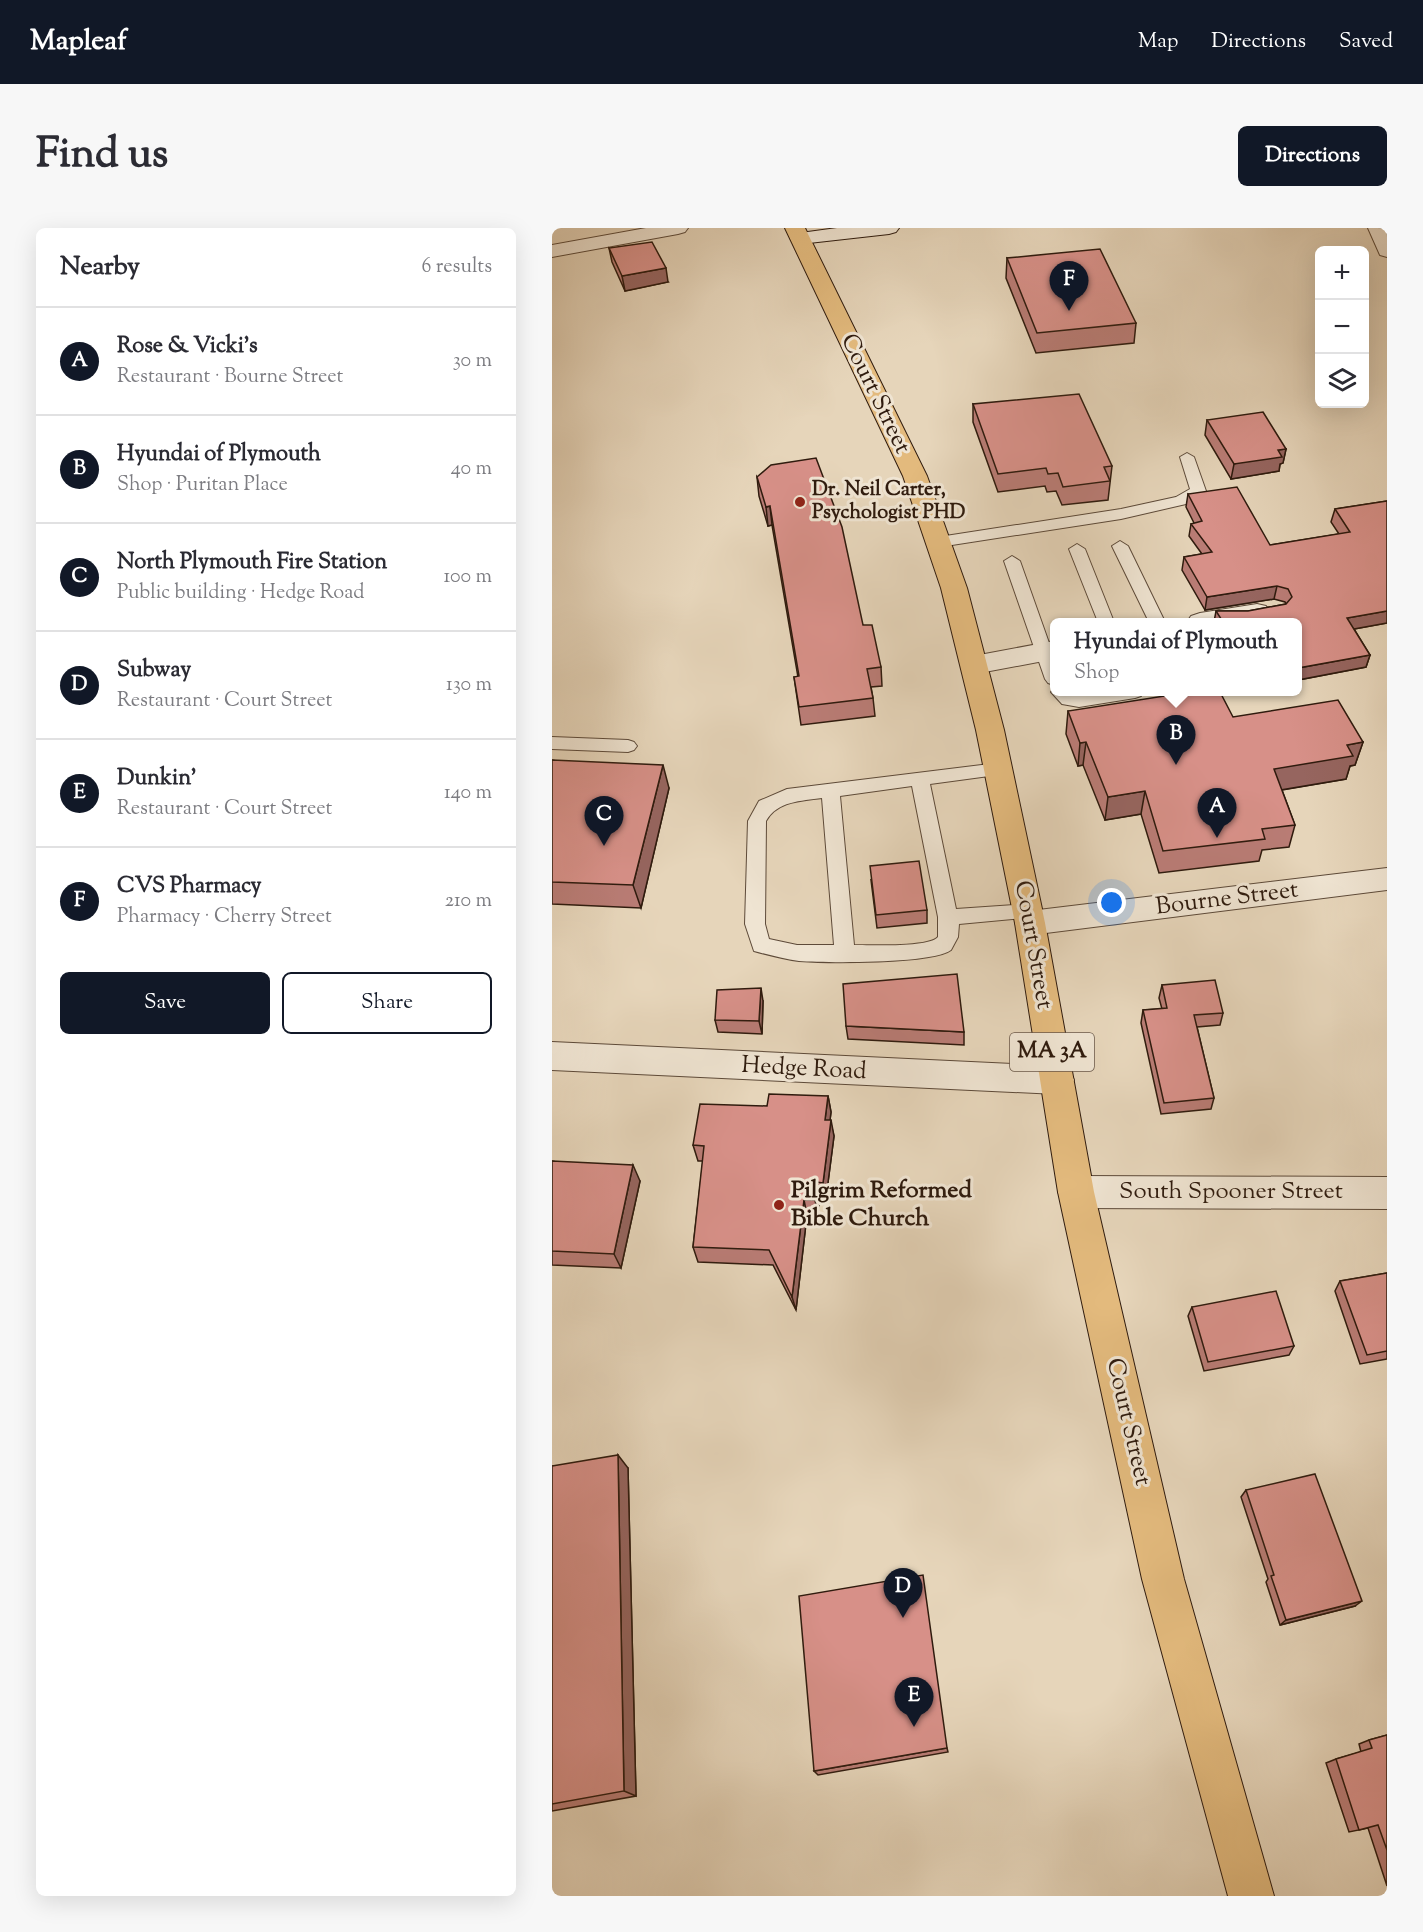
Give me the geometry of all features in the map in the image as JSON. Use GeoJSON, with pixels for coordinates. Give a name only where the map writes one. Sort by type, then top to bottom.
{"type":"FeatureCollection","features":[{"type":"Feature","properties":{"kind":"main road","name":"Court Street"},"geometry":{"type":"LineString","coordinates":[[798,233],[915,476],[954,588],[998,769],[1029,917],[1076,1191],[1163,1579],[1251,1896]]}},
{"type":"Feature","properties":{"kind":"street"},"geometry":{"type":"LineString","coordinates":[[552,251],[678,228]]}},
{"type":"Feature","properties":{"kind":"street"},"geometry":{"type":"LineString","coordinates":[[798,233],[890,228]]}},
{"type":"Feature","properties":{"kind":"street"},"geometry":{"type":"LineString","coordinates":[[1378,228],[1387,251]]}},
{"type":"Feature","properties":{"kind":"street"},"geometry":{"type":"LineString","coordinates":[[1223,618],[1274,609]]}},
{"type":"Feature","properties":{"kind":"street"},"geometry":{"type":"LineString","coordinates":[[974,665],[1049,651]]}},
{"type":"Feature","properties":{"kind":"street","name":"Bourne Street"},"geometry":{"type":"LineString","coordinates":[[1029,917],[1387,879]]}},
{"type":"Feature","properties":{"kind":"street","name":"Hedge Road"},"geometry":{"type":"LineString","coordinates":[[552,1056],[1057,1080]]}},
{"type":"Feature","properties":{"kind":"street","name":"South Spooner Street"},"geometry":{"type":"LineString","coordinates":[[1076,1191],[1387,1192]]}},
{"type":"Feature","properties":{"kind":"lane"},"geometry":{"type":"LineString","coordinates":[[939,542],[1121,514],[1181,501],[1198,491],[1187,457]]}},
{"type":"Feature","properties":{"kind":"lane"},"geometry":{"type":"LineString","coordinates":[[1120,546],[1155,618]]}},
{"type":"Feature","properties":{"kind":"lane"},"geometry":{"type":"LineString","coordinates":[[1077,549],[1104,618]]}},
{"type":"Feature","properties":{"kind":"lane"},"geometry":{"type":"LineString","coordinates":[[1012,561],[1049,651]]}},
{"type":"Feature","properties":{"kind":"lane"},"geometry":{"type":"LineString","coordinates":[[1064,696],[1068,700],[1079,701],[1110,696]]}},
{"type":"Feature","properties":{"kind":"lane"},"geometry":{"type":"LineString","coordinates":[[552,743],[628,746]]}},
{"type":"Feature","properties":{"kind":"lane"},"geometry":{"type":"LineString","coordinates":[[920,779],[948,917],[950,934],[944,945],[939,948],[804,953],[761,945],[755,924],[757,821],[765,806],[787,796],[998,769]]}},
{"type":"Feature","properties":{"kind":"lane"},"geometry":{"type":"LineString","coordinates":[[830,790],[845,952]]}},
{"type":"Feature","properties":{"kind":"lane"},"geometry":{"type":"LineString","coordinates":[[948,917],[1029,917]]}},
{"type":"Feature","properties":{"kind":"building"},"geometry":{"type":"Polygon","coordinates":[[[652,242],[666,268],[622,276],[609,248],[652,242]]]}},
{"type":"Feature","properties":{"kind":"building"},"geometry":{"type":"Polygon","coordinates":[[[1100,249],[1136,323],[1037,333],[1007,258],[1100,249]]]}},
{"type":"Feature","properties":{"kind":"building"},"geometry":{"type":"Polygon","coordinates":[[[1079,394],[1112,466],[1104,467],[1110,481],[1063,487],[1058,473],[1048,474],[1046,468],[998,474],[973,404],[1079,394]]]}},
{"type":"Feature","properties":{"kind":"building"},"geometry":{"type":"Polygon","coordinates":[[[1263,412],[1286,449],[1278,450],[1282,457],[1234,464],[1207,420],[1263,412]]]}},
{"type":"Feature","properties":{"kind":"building"},"geometry":{"type":"Polygon","coordinates":[[[816,458],[842,527],[863,625],[872,625],[881,667],[867,669],[873,698],[799,707],[794,677],[799,676],[770,506],[766,507],[757,477],[771,465],[816,458]]]}},
{"type":"Feature","properties":{"kind":"building"},"geometry":{"type":"Polygon","coordinates":[[[1237,487],[1270,545],[1350,532],[1335,509],[1387,501],[1387,611],[1347,618],[1370,655],[1302,667],[1302,618],[1220,618],[1216,611],[1248,611],[1286,604],[1292,597],[1288,589],[1277,586],[1207,597],[1184,557],[1212,552],[1191,524],[1202,521],[1188,494],[1237,487]]]}},
{"type":"Feature","properties":{"kind":"building"},"geometry":{"type":"Polygon","coordinates":[[[1164,696],[1222,696],[1233,717],[1338,700],[1363,742],[1347,745],[1353,756],[1274,769],[1295,825],[1262,829],[1265,839],[1163,851],[1145,791],[1108,797],[1086,742],[1080,743],[1068,711],[1164,696]]]}},
{"type":"Feature","properties":{"kind":"building"},"geometry":{"type":"Polygon","coordinates":[[[552,760],[663,765],[633,885],[552,882],[552,760]]]}},
{"type":"Feature","properties":{"kind":"building"},"geometry":{"type":"Polygon","coordinates":[[[919,861],[927,910],[876,915],[870,866],[919,861]]]}},
{"type":"Feature","properties":{"kind":"building"},"geometry":{"type":"Polygon","coordinates":[[[957,974],[964,1032],[846,1026],[843,984],[957,974]]]}},
{"type":"Feature","properties":{"kind":"building"},"geometry":{"type":"Polygon","coordinates":[[[1215,980],[1223,1013],[1194,1015],[1214,1098],[1164,1103],[1143,1010],[1167,1008],[1162,985],[1215,980]]]}},
{"type":"Feature","properties":{"kind":"building"},"geometry":{"type":"Polygon","coordinates":[[[761,988],[759,1021],[715,1020],[717,990],[761,988]]]}},
{"type":"Feature","properties":{"kind":"building","name":"Pilgrim Reformed Bible Church"},"geometry":{"type":"Polygon","coordinates":[[[769,1094],[828,1096],[825,1120],[831,1120],[823,1183],[817,1182],[815,1200],[804,1200],[792,1297],[769,1250],[693,1247],[704,1146],[693,1145],[700,1104],[767,1106],[769,1094]]]}},
{"type":"Feature","properties":{"kind":"building"},"geometry":{"type":"Polygon","coordinates":[[[552,1161],[633,1165],[614,1254],[552,1251],[552,1161]]]}},
{"type":"Feature","properties":{"kind":"building"},"geometry":{"type":"Polygon","coordinates":[[[1387,1273],[1387,1351],[1367,1355],[1340,1281],[1387,1273]]]}},
{"type":"Feature","properties":{"kind":"building"},"geometry":{"type":"Polygon","coordinates":[[[1276,1291],[1294,1346],[1208,1362],[1192,1307],[1276,1291]]]}},
{"type":"Feature","properties":{"kind":"building"},"geometry":{"type":"Polygon","coordinates":[[[618,1455],[624,1791],[552,1804],[552,1466],[618,1455]]]}},
{"type":"Feature","properties":{"kind":"building"},"geometry":{"type":"Polygon","coordinates":[[[1315,1474],[1362,1601],[1286,1620],[1246,1490],[1315,1474]]]}},
{"type":"Feature","properties":{"kind":"building"},"geometry":{"type":"Polygon","coordinates":[[[923,1575],[947,1748],[814,1771],[799,1596],[923,1575]]]}},
{"type":"Feature","properties":{"kind":"building"},"geometry":{"type":"Polygon","coordinates":[[[1387,1735],[1387,1850],[1378,1825],[1359,1830],[1336,1759],[1372,1748],[1369,1740],[1387,1735]]]}},
{"type":"Feature","properties":{"kind":"place","name":"CVS Pharmacy"},"geometry":{"type":"Point","coordinates":[1069,311]}},
{"type":"Feature","properties":{"kind":"place","name":"Dr. Neil Carter, Psychologist PHD"},"geometry":{"type":"Point","coordinates":[800,502]}},
{"type":"Feature","properties":{"kind":"place","name":"Hyundai of Plymouth"},"geometry":{"type":"Point","coordinates":[1176,765]}},
{"type":"Feature","properties":{"kind":"place","name":"Rose & Vicki's"},"geometry":{"type":"Point","coordinates":[1217,838]}},
{"type":"Feature","properties":{"kind":"place","name":"North Plymouth Fire Station"},"geometry":{"type":"Point","coordinates":[604,846]}},
{"type":"Feature","properties":{"kind":"place","name":"Pilgrim Reformed Bible Church"},"geometry":{"type":"Point","coordinates":[779,1205]}},
{"type":"Feature","properties":{"kind":"place","name":"Subway"},"geometry":{"type":"Point","coordinates":[903,1618]}},
{"type":"Feature","properties":{"kind":"place","name":"Dunkin'"},"geometry":{"type":"Point","coordinates":[914,1727]}}]}
